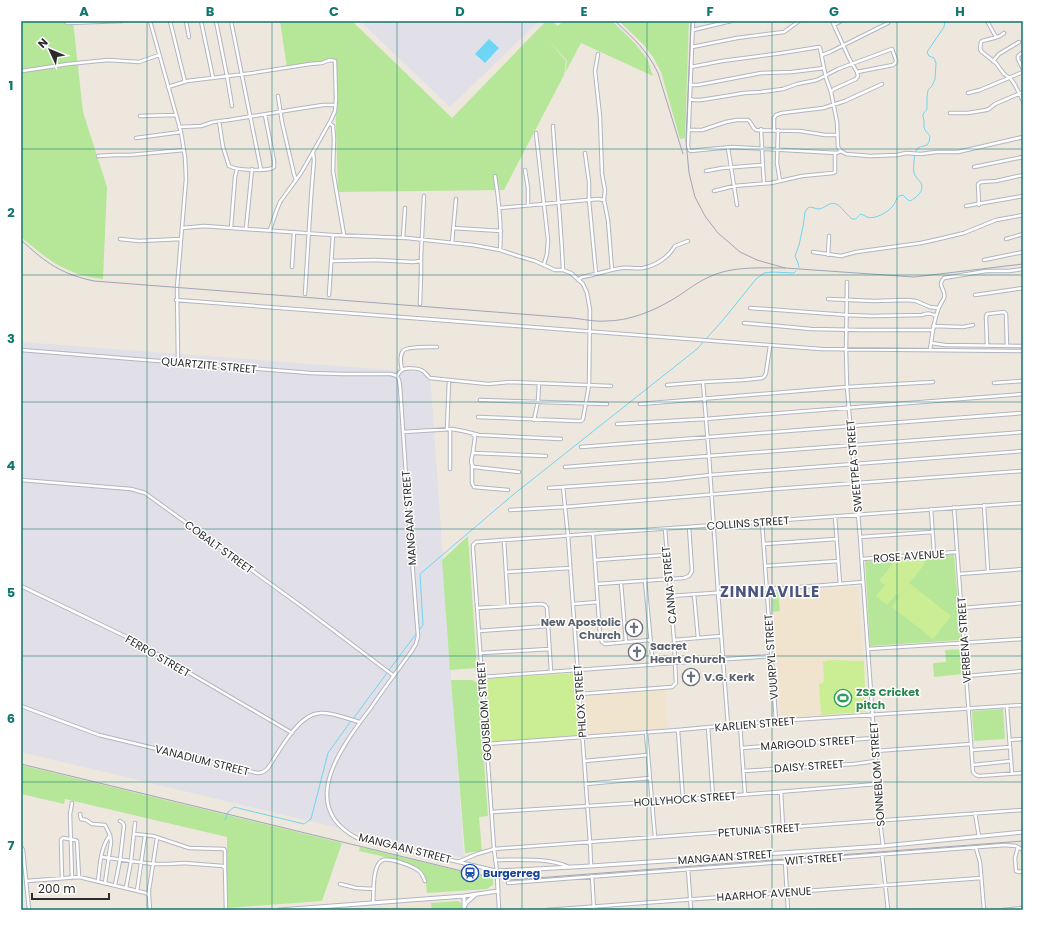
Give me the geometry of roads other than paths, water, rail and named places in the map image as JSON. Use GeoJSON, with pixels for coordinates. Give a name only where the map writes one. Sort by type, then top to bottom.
{"type":"FeatureCollection","features":[{"type":"Feature","properties":{"kind":"street"},"geometry":{"type":"LineString","coordinates":[[67,23],[122,21]]}},
{"type":"Feature","properties":{"kind":"street"},"geometry":{"type":"LineString","coordinates":[[150,21],[181,132],[184,150],[186,179],[176,300],[178,362]]}},
{"type":"Feature","properties":{"kind":"street"},"geometry":{"type":"LineString","coordinates":[[170,21],[185,82]]}},
{"type":"Feature","properties":{"kind":"street"},"geometry":{"type":"LineString","coordinates":[[186,21],[189,37]]}},
{"type":"Feature","properties":{"kind":"street"},"geometry":{"type":"LineString","coordinates":[[201,21],[213,78]]}},
{"type":"Feature","properties":{"kind":"street"},"geometry":{"type":"LineString","coordinates":[[216,21],[232,106]]}},
{"type":"Feature","properties":{"kind":"street"},"geometry":{"type":"LineString","coordinates":[[231,21],[261,170]]}},
{"type":"Feature","properties":{"kind":"street"},"geometry":{"type":"LineString","coordinates":[[693,21],[688,146],[691,152],[728,148],[777,149],[834,153],[841,151]]}},
{"type":"Feature","properties":{"kind":"street"},"geometry":{"type":"LineString","coordinates":[[693,30],[731,21]]}},
{"type":"Feature","properties":{"kind":"street"},"geometry":{"type":"LineString","coordinates":[[692,47],[737,38],[784,32],[799,21]]}},
{"type":"Feature","properties":{"kind":"street"},"geometry":{"type":"LineString","coordinates":[[831,92],[856,79],[858,76],[832,21]]}},
{"type":"Feature","properties":{"kind":"street"},"geometry":{"type":"LineString","coordinates":[[834,25],[841,21]]}},
{"type":"Feature","properties":{"kind":"street"},"geometry":{"type":"LineString","coordinates":[[987,21],[996,37]]}},
{"type":"Feature","properties":{"kind":"street"},"geometry":{"type":"LineString","coordinates":[[822,55],[888,23]]}},
{"type":"Feature","properties":{"kind":"street"},"geometry":{"type":"LineString","coordinates":[[1004,33],[980,42],[980,49],[1015,85],[1023,101]]}},
{"type":"Feature","properties":{"kind":"street"},"geometry":{"type":"LineString","coordinates":[[993,61],[999,54],[1018,42]]}},
{"type":"Feature","properties":{"kind":"street"},"geometry":{"type":"LineString","coordinates":[[691,67],[819,47],[834,105],[837,122],[838,147],[846,154],[870,156],[897,155],[906,153],[921,154],[958,152],[1023,137]]}},
{"type":"Feature","properties":{"kind":"street"},"geometry":{"type":"LineString","coordinates":[[690,100],[783,89],[816,80],[852,63],[892,48],[896,62],[857,72]]}},
{"type":"Feature","properties":{"kind":"street"},"geometry":{"type":"LineString","coordinates":[[968,93],[980,90],[1009,78],[1023,70],[1018,56],[1023,52]]}},
{"type":"Feature","properties":{"kind":"street"},"geometry":{"type":"LineString","coordinates":[[598,54],[595,71],[600,117],[602,174],[605,190],[604,200],[608,220],[612,270]]}},
{"type":"Feature","properties":{"kind":"street"},"geometry":{"type":"LineString","coordinates":[[22,71],[108,60],[139,62],[160,55]]}},
{"type":"Feature","properties":{"kind":"street"},"geometry":{"type":"LineString","coordinates":[[168,88],[185,82],[322,63],[330,60],[335,61],[335,110],[313,153],[280,202],[270,230]]}},
{"type":"Feature","properties":{"kind":"street"},"geometry":{"type":"LineString","coordinates":[[690,85],[698,85],[761,73],[792,72],[824,68]]}},
{"type":"Feature","properties":{"kind":"street"},"geometry":{"type":"LineString","coordinates":[[780,181],[777,163],[774,118],[776,115],[834,105],[882,84]]}},
{"type":"Feature","properties":{"kind":"street"},"geometry":{"type":"LineString","coordinates":[[950,113],[968,113],[986,110],[995,104],[1023,92]]}},
{"type":"Feature","properties":{"kind":"street"},"geometry":{"type":"LineString","coordinates":[[278,96],[280,112],[296,180]]}},
{"type":"Feature","properties":{"kind":"street"},"geometry":{"type":"LineString","coordinates":[[179,127],[201,126],[219,121],[323,105],[335,105]]}},
{"type":"Feature","properties":{"kind":"street"},"geometry":{"type":"LineString","coordinates":[[140,116],[176,115]]}},
{"type":"Feature","properties":{"kind":"street"},"geometry":{"type":"LineString","coordinates":[[219,121],[223,147],[231,168],[261,170],[273,169],[274,161],[265,115]]}},
{"type":"Feature","properties":{"kind":"street"},"geometry":{"type":"LineString","coordinates":[[689,130],[702,130],[726,122],[748,120],[756,130],[800,131],[825,135],[837,135]]}},
{"type":"Feature","properties":{"kind":"street"},"geometry":{"type":"LineString","coordinates":[[329,123],[333,126],[333,171],[344,235]]}},
{"type":"Feature","properties":{"kind":"street"},"geometry":{"type":"LineString","coordinates":[[553,126],[563,246],[563,270]]}},
{"type":"Feature","properties":{"kind":"street"},"geometry":{"type":"LineString","coordinates":[[761,129],[764,183]]}},
{"type":"Feature","properties":{"kind":"street"},"geometry":{"type":"LineString","coordinates":[[136,138],[181,132]]}},
{"type":"Feature","properties":{"kind":"street"},"geometry":{"type":"LineString","coordinates":[[536,133],[548,240],[547,254],[544,264]]}},
{"type":"Feature","properties":{"kind":"street"},"geometry":{"type":"LineString","coordinates":[[728,148],[737,205]]}},
{"type":"Feature","properties":{"kind":"street"},"geometry":{"type":"LineString","coordinates":[[98,156],[130,155],[184,150]]}},
{"type":"Feature","properties":{"kind":"street"},"geometry":{"type":"LineString","coordinates":[[305,294],[310,198],[314,160],[313,153]]}},
{"type":"Feature","properties":{"kind":"street"},"geometry":{"type":"LineString","coordinates":[[586,153],[596,274]]}},
{"type":"Feature","properties":{"kind":"street"},"geometry":{"type":"LineString","coordinates":[[714,191],[734,186],[833,173],[835,172],[834,153]]}},
{"type":"Feature","properties":{"kind":"street"},"geometry":{"type":"LineString","coordinates":[[974,167],[1023,157]]}},
{"type":"Feature","properties":{"kind":"street"},"geometry":{"type":"LineString","coordinates":[[706,171],[762,164]]}},
{"type":"Feature","properties":{"kind":"street"},"geometry":{"type":"LineString","coordinates":[[231,228],[235,176],[237,169]]}},
{"type":"Feature","properties":{"kind":"street"},"geometry":{"type":"LineString","coordinates":[[246,229],[252,169]]}},
{"type":"Feature","properties":{"kind":"street"},"geometry":{"type":"LineString","coordinates":[[525,170],[528,188],[528,204]]}},
{"type":"Feature","properties":{"kind":"street"},"geometry":{"type":"LineString","coordinates":[[979,204],[978,184],[980,182],[996,181],[1023,175]]}},
{"type":"Feature","properties":{"kind":"street"},"geometry":{"type":"LineString","coordinates":[[495,176],[500,208],[500,250]]}},
{"type":"Feature","properties":{"kind":"street"},"geometry":{"type":"LineString","coordinates":[[420,304],[424,196]]}},
{"type":"Feature","properties":{"kind":"street"},"geometry":{"type":"LineString","coordinates":[[966,206],[1023,196]]}},
{"type":"Feature","properties":{"kind":"street"},"geometry":{"type":"LineString","coordinates":[[452,243],[456,199]]}},
{"type":"Feature","properties":{"kind":"street"},"geometry":{"type":"LineString","coordinates":[[500,208],[528,204],[598,199],[604,200]]}},
{"type":"Feature","properties":{"kind":"street"},"geometry":{"type":"LineString","coordinates":[[403,238],[405,208]]}},
{"type":"Feature","properties":{"kind":"street"},"geometry":{"type":"LineString","coordinates":[[812,252],[841,256],[856,252],[940,240],[964,233],[996,220],[1023,215]]}},
{"type":"Feature","properties":{"kind":"street"},"geometry":{"type":"LineString","coordinates":[[182,228],[204,226],[333,235],[403,238],[473,245],[500,250],[535,260],[555,270],[563,270],[571,273],[583,284],[587,294],[590,310],[589,385],[581,421],[478,417]]}},
{"type":"Feature","properties":{"kind":"street"},"geometry":{"type":"LineString","coordinates":[[453,228],[501,231]]}},
{"type":"Feature","properties":{"kind":"street"},"geometry":{"type":"LineString","coordinates":[[292,267],[294,232]]}},
{"type":"Feature","properties":{"kind":"street"},"geometry":{"type":"LineString","coordinates":[[1006,239],[1023,234]]}},
{"type":"Feature","properties":{"kind":"street"},"geometry":{"type":"LineString","coordinates":[[328,295],[333,235]]}},
{"type":"Feature","properties":{"kind":"street"},"geometry":{"type":"LineString","coordinates":[[828,254],[829,236]]}},
{"type":"Feature","properties":{"kind":"street"},"geometry":{"type":"LineString","coordinates":[[120,239],[139,242],[181,239]]}},
{"type":"Feature","properties":{"kind":"street"},"geometry":{"type":"LineString","coordinates":[[578,280],[582,277],[621,268],[644,268],[667,257],[675,246],[688,241]]}},
{"type":"Feature","properties":{"kind":"street"},"geometry":{"type":"LineString","coordinates":[[984,260],[1023,252]]}},
{"type":"Feature","properties":{"kind":"street"},"geometry":{"type":"LineString","coordinates":[[331,262],[376,260],[421,261]]}},
{"type":"Feature","properties":{"kind":"street"},"geometry":{"type":"LineString","coordinates":[[930,350],[933,326],[938,308],[944,298],[940,284],[944,278],[986,271],[1009,271],[1023,269]]}},
{"type":"Feature","properties":{"kind":"street","name":"SWEETPEA STREET"},"geometry":{"type":"LineString","coordinates":[[848,282],[846,350],[847,387],[863,582]]}},
{"type":"Feature","properties":{"kind":"street"},"geometry":{"type":"LineString","coordinates":[[974,294],[1003,292],[1023,288]]}},
{"type":"Feature","properties":{"kind":"street"},"geometry":{"type":"LineString","coordinates":[[828,299],[874,301],[907,300],[916,301],[930,307],[938,308]]}},
{"type":"Feature","properties":{"kind":"street"},"geometry":{"type":"LineString","coordinates":[[176,300],[770,346],[846,350],[1023,351]]}},
{"type":"Feature","properties":{"kind":"street"},"geometry":{"type":"LineString","coordinates":[[750,308],[847,315],[872,316],[929,313],[936,316]]}},
{"type":"Feature","properties":{"kind":"street"},"geometry":{"type":"LineString","coordinates":[[987,345],[986,317],[988,314],[1004,312],[1006,314],[1007,346]]}},
{"type":"Feature","properties":{"kind":"street"},"geometry":{"type":"LineString","coordinates":[[744,323],[847,330],[933,330]]}},
{"type":"Feature","properties":{"kind":"street"},"geometry":{"type":"LineString","coordinates":[[933,326],[963,327],[973,325]]}},
{"type":"Feature","properties":{"kind":"street"},"geometry":{"type":"LineString","coordinates":[[931,343],[944,345],[1023,346]]}},
{"type":"Feature","properties":{"kind":"street"},"geometry":{"type":"LineString","coordinates":[[667,385],[756,379],[764,377],[766,373],[770,346]]}},
{"type":"Feature","properties":{"kind":"street"},"geometry":{"type":"LineString","coordinates":[[402,370],[401,356],[405,349],[436,347]]}},
{"type":"Feature","properties":{"kind":"street","name":"QUARTZITE STREET"},"geometry":{"type":"LineString","coordinates":[[21,350],[310,373],[391,374],[397,376]]}},
{"type":"Feature","properties":{"kind":"street"},"geometry":{"type":"LineString","coordinates":[[397,376],[404,369],[418,369],[430,378],[488,384],[510,382],[611,386]]}},
{"type":"Feature","properties":{"kind":"street","name":"MANGAAN STREET"},"geometry":{"type":"LineString","coordinates":[[397,376],[400,386],[418,636],[412,652],[360,722],[341,751],[328,779],[328,804],[331,813],[344,830],[357,838],[497,870],[590,866],[883,846],[1023,832]]}},
{"type":"Feature","properties":{"kind":"street"},"geometry":{"type":"LineString","coordinates":[[449,380],[450,469]]}},
{"type":"Feature","properties":{"kind":"street"},"geometry":{"type":"LineString","coordinates":[[994,383],[1023,381]]}},
{"type":"Feature","properties":{"kind":"street"},"geometry":{"type":"LineString","coordinates":[[703,382],[728,726]]}},
{"type":"Feature","properties":{"kind":"street"},"geometry":{"type":"LineString","coordinates":[[640,404],[847,387],[933,382]]}},
{"type":"Feature","properties":{"kind":"street"},"geometry":{"type":"LineString","coordinates":[[534,420],[538,401],[539,383]]}},
{"type":"Feature","properties":{"kind":"street"},"geometry":{"type":"LineString","coordinates":[[617,424],[705,419],[1023,394]]}},
{"type":"Feature","properties":{"kind":"street"},"geometry":{"type":"LineString","coordinates":[[480,400],[607,404]]}},
{"type":"Feature","properties":{"kind":"street"},"geometry":{"type":"LineString","coordinates":[[581,447],[1023,413]]}},
{"type":"Feature","properties":{"kind":"street"},"geometry":{"type":"LineString","coordinates":[[403,432],[449,429],[479,435],[561,439]]}},
{"type":"Feature","properties":{"kind":"street"},"geometry":{"type":"LineString","coordinates":[[565,467],[1023,432]]}},
{"type":"Feature","properties":{"kind":"street"},"geometry":{"type":"LineString","coordinates":[[472,433],[475,436],[471,463],[472,483],[474,487],[508,490]]}},
{"type":"Feature","properties":{"kind":"street"},"geometry":{"type":"LineString","coordinates":[[549,488],[1023,451]]}},
{"type":"Feature","properties":{"kind":"street"},"geometry":{"type":"LineString","coordinates":[[473,452],[546,456]]}},
{"type":"Feature","properties":{"kind":"street"},"geometry":{"type":"LineString","coordinates":[[472,466],[476,468],[519,472]]}},
{"type":"Feature","properties":{"kind":"street"},"geometry":{"type":"LineString","coordinates":[[510,510],[1023,471]]}},
{"type":"Feature","properties":{"kind":"street","name":"COBALT STREET"},"geometry":{"type":"LineString","coordinates":[[21,480],[131,489],[145,493],[304,608],[394,676]]}},
{"type":"Feature","properties":{"kind":"street","name":"PHLOX STREET"},"geometry":{"type":"LineString","coordinates":[[563,487],[585,761],[590,866]]}},
{"type":"Feature","properties":{"kind":"street","name":"COLLINS STREET"},"geometry":{"type":"LineString","coordinates":[[474,544],[478,542],[504,540],[714,526],[1023,502]]}},
{"type":"Feature","properties":{"kind":"street"},"geometry":{"type":"LineString","coordinates":[[984,505],[988,571]]}},
{"type":"Feature","properties":{"kind":"street","name":"VERBENA STREET"},"geometry":{"type":"LineString","coordinates":[[954,507],[965,643],[973,772],[976,776],[1012,774]]}},
{"type":"Feature","properties":{"kind":"street"},"geometry":{"type":"LineString","coordinates":[[931,509],[934,554]]}},
{"type":"Feature","properties":{"kind":"street"},"geometry":{"type":"LineString","coordinates":[[835,516],[840,584]]}},
{"type":"Feature","properties":{"kind":"street","name":"VUURPYL STREET"},"geometry":{"type":"LineString","coordinates":[[762,522],[776,721]]}},
{"type":"Feature","properties":{"kind":"street"},"geometry":{"type":"LineString","coordinates":[[597,584],[684,578],[689,576],[692,571],[689,527]]}},
{"type":"Feature","properties":{"kind":"street","name":"CANNA STREET"},"geometry":{"type":"LineString","coordinates":[[580,694],[672,687],[676,683],[665,529]]}},
{"type":"Feature","properties":{"kind":"street"},"geometry":{"type":"LineString","coordinates":[[860,537],[932,532]]}},
{"type":"Feature","properties":{"kind":"street"},"geometry":{"type":"LineString","coordinates":[[593,534],[601,640],[605,644],[650,640]]}},
{"type":"Feature","properties":{"kind":"street"},"geometry":{"type":"LineString","coordinates":[[764,544],[836,539]]}},
{"type":"Feature","properties":{"kind":"street"},"geometry":{"type":"LineString","coordinates":[[504,540],[508,606]]}},
{"type":"Feature","properties":{"kind":"street","name":"GOUSBLOM STREET"},"geometry":{"type":"LineString","coordinates":[[474,544],[473,549],[480,654],[498,892]]}},
{"type":"Feature","properties":{"kind":"street","name":"ROSE AVENUE"},"geometry":{"type":"LineString","coordinates":[[862,559],[957,552]]}},
{"type":"Feature","properties":{"kind":"street"},"geometry":{"type":"LineString","coordinates":[[596,560],[666,554]]}},
{"type":"Feature","properties":{"kind":"street"},"geometry":{"type":"LineString","coordinates":[[765,566],[838,561]]}},
{"type":"Feature","properties":{"kind":"street"},"geometry":{"type":"LineString","coordinates":[[506,572],[570,568]]}},
{"type":"Feature","properties":{"kind":"street"},"geometry":{"type":"LineString","coordinates":[[959,574],[1023,568]]}},
{"type":"Feature","properties":{"kind":"street"},"geometry":{"type":"LineString","coordinates":[[645,581],[653,665]]}},
{"type":"Feature","properties":{"kind":"street"},"geometry":{"type":"LineString","coordinates":[[621,582],[626,642]]}},
{"type":"Feature","properties":{"kind":"street"},"geometry":{"type":"LineString","coordinates":[[670,596],[863,582]]}},
{"type":"Feature","properties":{"kind":"street","name":"SONNEBLOM STREET"},"geometry":{"type":"LineString","coordinates":[[863,582],[877,784],[883,846]]}},
{"type":"Feature","properties":{"kind":"street","name":"FERRO STREET"},"geometry":{"type":"LineString","coordinates":[[21,586],[135,641],[292,732]]}},
{"type":"Feature","properties":{"kind":"street"},"geometry":{"type":"LineString","coordinates":[[694,594],[698,638]]}},
{"type":"Feature","properties":{"kind":"street"},"geometry":{"type":"LineString","coordinates":[[573,604],[598,602]]}},
{"type":"Feature","properties":{"kind":"street"},"geometry":{"type":"LineString","coordinates":[[962,608],[1023,603]]}},
{"type":"Feature","properties":{"kind":"street"},"geometry":{"type":"LineString","coordinates":[[477,608],[543,604],[547,608],[551,672]]}},
{"type":"Feature","properties":{"kind":"street"},"geometry":{"type":"LineString","coordinates":[[479,631],[548,626]]}},
{"type":"Feature","properties":{"kind":"street"},"geometry":{"type":"LineString","coordinates":[[674,640],[721,636]]}},
{"type":"Feature","properties":{"kind":"street"},"geometry":{"type":"LineString","coordinates":[[868,649],[1023,639]]}},
{"type":"Feature","properties":{"kind":"street"},"geometry":{"type":"LineString","coordinates":[[480,654],[549,649]]}},
{"type":"Feature","properties":{"kind":"street"},"geometry":{"type":"LineString","coordinates":[[482,677],[771,656]]}},
{"type":"Feature","properties":{"kind":"street"},"geometry":{"type":"LineString","coordinates":[[966,676],[1023,671]]}},
{"type":"Feature","properties":{"kind":"street","name":"KARLIEN STREET"},"geometry":{"type":"LineString","coordinates":[[487,744],[776,721],[873,716],[1023,705]]}},
{"type":"Feature","properties":{"kind":"street","name":"VANADIUM STREET"},"geometry":{"type":"LineString","coordinates":[[21,706],[99,735],[257,773],[264,772],[268,768],[292,732],[303,720],[311,715],[318,712],[360,722]]}},
{"type":"Feature","properties":{"kind":"street"},"geometry":{"type":"LineString","coordinates":[[1007,707],[1012,774],[1023,773]]}},
{"type":"Feature","properties":{"kind":"street"},"geometry":{"type":"LineString","coordinates":[[740,725],[745,794]]}},
{"type":"Feature","properties":{"kind":"street"},"geometry":{"type":"LineString","coordinates":[[708,727],[713,797]]}},
{"type":"Feature","properties":{"kind":"street"},"geometry":{"type":"LineString","coordinates":[[678,730],[683,800]]}},
{"type":"Feature","properties":{"kind":"street"},"geometry":{"type":"LineString","coordinates":[[646,732],[655,838]]}},
{"type":"Feature","properties":{"kind":"street","name":"MARIGOLD STREET"},"geometry":{"type":"LineString","coordinates":[[742,748],[874,738]]}},
{"type":"Feature","properties":{"kind":"street"},"geometry":{"type":"LineString","coordinates":[[1009,740],[1023,739]]}},
{"type":"Feature","properties":{"kind":"street"},"geometry":{"type":"LineString","coordinates":[[875,751],[971,744]]}},
{"type":"Feature","properties":{"kind":"street"},"geometry":{"type":"LineString","coordinates":[[972,750],[1010,747]]}},
{"type":"Feature","properties":{"kind":"street"},"geometry":{"type":"LineString","coordinates":[[585,761],[648,755]]}},
{"type":"Feature","properties":{"kind":"street","name":"DAISY STREET"},"geometry":{"type":"LineString","coordinates":[[743,771],[854,764],[876,761]]}},
{"type":"Feature","properties":{"kind":"street"},"geometry":{"type":"LineString","coordinates":[[973,765],[1011,761]]}},
{"type":"Feature","properties":{"kind":"street"},"geometry":{"type":"LineString","coordinates":[[586,784],[650,778]]}},
{"type":"Feature","properties":{"kind":"street","name":"HOLLYHOCK STREET"},"geometry":{"type":"LineString","coordinates":[[492,812],[683,800],[877,784]]}},
{"type":"Feature","properties":{"kind":"street"},"geometry":{"type":"LineString","coordinates":[[781,792],[783,828]]}},
{"type":"Feature","properties":{"kind":"street"},"geometry":{"type":"LineString","coordinates":[[72,803],[70,814],[72,878]]}},
{"type":"Feature","properties":{"kind":"street","name":"PETUNIA STREET"},"geometry":{"type":"LineString","coordinates":[[458,862],[494,849],[1023,810]]}},
{"type":"Feature","properties":{"kind":"street"},"geometry":{"type":"LineString","coordinates":[[976,813],[979,837]]}},
{"type":"Feature","properties":{"kind":"street"},"geometry":{"type":"LineString","coordinates":[[80,814],[81,819],[92,824],[105,825],[110,835],[111,842],[105,883]]}},
{"type":"Feature","properties":{"kind":"street"},"geometry":{"type":"LineString","coordinates":[[115,885],[120,860],[124,824],[120,821]]}},
{"type":"Feature","properties":{"kind":"street"},"geometry":{"type":"LineString","coordinates":[[126,888],[131,861],[135,823]]}},
{"type":"Feature","properties":{"kind":"street"},"geometry":{"type":"LineString","coordinates":[[134,834],[153,836],[189,848],[224,849],[226,910]]}},
{"type":"Feature","properties":{"kind":"street"},"geometry":{"type":"LineString","coordinates":[[98,881],[103,847],[105,841],[110,835]]}},
{"type":"Feature","properties":{"kind":"street"},"geometry":{"type":"LineString","coordinates":[[137,891],[145,836]]}},
{"type":"Feature","properties":{"kind":"street"},"geometry":{"type":"LineString","coordinates":[[62,878],[61,840],[63,838],[76,840],[77,842],[79,877]]}},
{"type":"Feature","properties":{"kind":"street"},"geometry":{"type":"LineString","coordinates":[[150,910],[148,890],[157,838]]}},
{"type":"Feature","properties":{"kind":"street","name":"WIT STREET"},"geometry":{"type":"LineString","coordinates":[[508,883],[1005,845],[1018,847],[1023,850]]}},
{"type":"Feature","properties":{"kind":"street"},"geometry":{"type":"LineString","coordinates":[[21,847],[23,850],[27,881],[29,910]]}},
{"type":"Feature","properties":{"kind":"street"},"geometry":{"type":"LineString","coordinates":[[1018,847],[1015,858],[1016,871],[1023,871]]}},
{"type":"Feature","properties":{"kind":"street"},"geometry":{"type":"LineString","coordinates":[[976,848],[980,862],[984,910]]}},
{"type":"Feature","properties":{"kind":"street"},"geometry":{"type":"LineString","coordinates":[[882,854],[888,910]]}},
{"type":"Feature","properties":{"kind":"street"},"geometry":{"type":"LineString","coordinates":[[102,857],[153,864],[222,865],[225,868]]}},
{"type":"Feature","properties":{"kind":"street"},"geometry":{"type":"LineString","coordinates":[[373,903],[376,867],[385,859],[416,868],[422,874],[425,881]]}},
{"type":"Feature","properties":{"kind":"street"},"geometry":{"type":"LineString","coordinates":[[495,860],[558,862],[569,867]]}},
{"type":"Feature","properties":{"kind":"street"},"geometry":{"type":"LineString","coordinates":[[785,862],[788,910]]}},
{"type":"Feature","properties":{"kind":"street"},"geometry":{"type":"LineString","coordinates":[[688,869],[691,910]]}},
{"type":"Feature","properties":{"kind":"street"},"geometry":{"type":"LineString","coordinates":[[592,876],[594,908]]}},
{"type":"Feature","properties":{"kind":"street"},"geometry":{"type":"LineString","coordinates":[[27,881],[79,877],[146,893],[149,896]]}},
{"type":"Feature","properties":{"kind":"street","name":"HAARHOF AVENUE"},"geometry":{"type":"LineString","coordinates":[[547,910],[594,908],[690,899],[981,878]]}},
{"type":"Feature","properties":{"kind":"street"},"geometry":{"type":"LineString","coordinates":[[340,884],[356,888],[374,889]]}},
{"type":"Feature","properties":{"kind":"street"},"geometry":{"type":"LineString","coordinates":[[279,910],[307,909],[498,892],[500,910]]}},
{"type":"Feature","properties":{"kind":"street"},"geometry":{"type":"LineString","coordinates":[[464,908],[469,900],[476,895]]}},
{"type":"Feature","properties":{"kind":"street"},"geometry":{"type":"LineString","coordinates":[[464,896],[464,908]]}},
{"type":"Feature","properties":{"kind":"street"},"geometry":{"type":"LineString","coordinates":[[1003,910],[1023,908]]}},
{"type":"Feature","properties":{"kind":"water"},"geometry":{"type":"Polygon","coordinates":[[[489,39],[499,48],[485,63],[475,54],[489,39]]]}},
{"type":"Feature","properties":{"kind":"waterway"},"geometry":{"type":"LineString","coordinates":[[799,267],[795,256],[799,245],[805,212],[809,207],[819,209],[833,203],[838,205],[852,219],[861,214],[870,218],[885,213],[891,208],[899,196],[903,195],[910,201],[921,191],[921,183],[914,173],[914,159],[918,148],[927,145],[929,142],[930,136],[924,127],[923,114],[927,109],[928,90],[932,86],[935,79],[936,63],[934,58],[929,56],[927,52],[944,27],[945,21]]}},
{"type":"Feature","properties":{"kind":"waterway"},"geometry":{"type":"LineString","coordinates":[[420,629],[423,625],[420,574],[514,494],[697,349],[756,279],[764,273],[794,273],[796,271]]}},
{"type":"Feature","properties":{"kind":"waterway"},"geometry":{"type":"LineString","coordinates":[[389,670],[416,634]]}},
{"type":"Feature","properties":{"kind":"waterway"},"geometry":{"type":"LineString","coordinates":[[353,719],[387,673]]}},
{"type":"Feature","properties":{"kind":"waterway"},"geometry":{"type":"LineString","coordinates":[[225,820],[228,812],[234,807],[304,824],[311,819],[328,753],[351,721]]}},
{"type":"Feature","properties":{"kind":"railway"},"geometry":{"type":"LineString","coordinates":[[615,21],[645,51],[654,65],[658,73],[683,154]]}},
{"type":"Feature","properties":{"kind":"railway"},"geometry":{"type":"LineString","coordinates":[[691,21],[686,140],[689,173],[695,197],[705,216],[718,233],[740,252],[757,260],[785,268],[914,277],[1023,264]]}},
{"type":"Feature","properties":{"kind":"railway"},"geometry":{"type":"LineString","coordinates":[[21,240],[38,255],[54,266],[72,275],[94,281],[598,321],[614,321],[631,318],[655,309],[704,279],[718,273],[746,268],[785,268]]}},
{"type":"Feature","properties":{"kind":"railway"},"geometry":{"type":"LineString","coordinates":[[21,764],[470,873],[510,880],[1023,841]]}},
{"type":"Feature","properties":{"kind":"place","name":"New Apostolic Church"},"geometry":{"type":"Point","coordinates":[634,628]}},
{"type":"Feature","properties":{"kind":"place","name":"Sacret Heart Church"},"geometry":{"type":"Point","coordinates":[637,652]}},
{"type":"Feature","properties":{"kind":"place","name":"V.G. Kerk"},"geometry":{"type":"Point","coordinates":[691,677]}},
{"type":"Feature","properties":{"kind":"place","name":"ZSS Cricket pitch"},"geometry":{"type":"Point","coordinates":[843,698]}},
{"type":"Feature","properties":{"kind":"place","name":"Burgerreg"},"geometry":{"type":"Point","coordinates":[470,873]}},
{"type":"Feature","properties":{"kind":"district","name":"ZINNIAVILLE"},"geometry":{"type":"Point","coordinates":[770,591]}}]}
